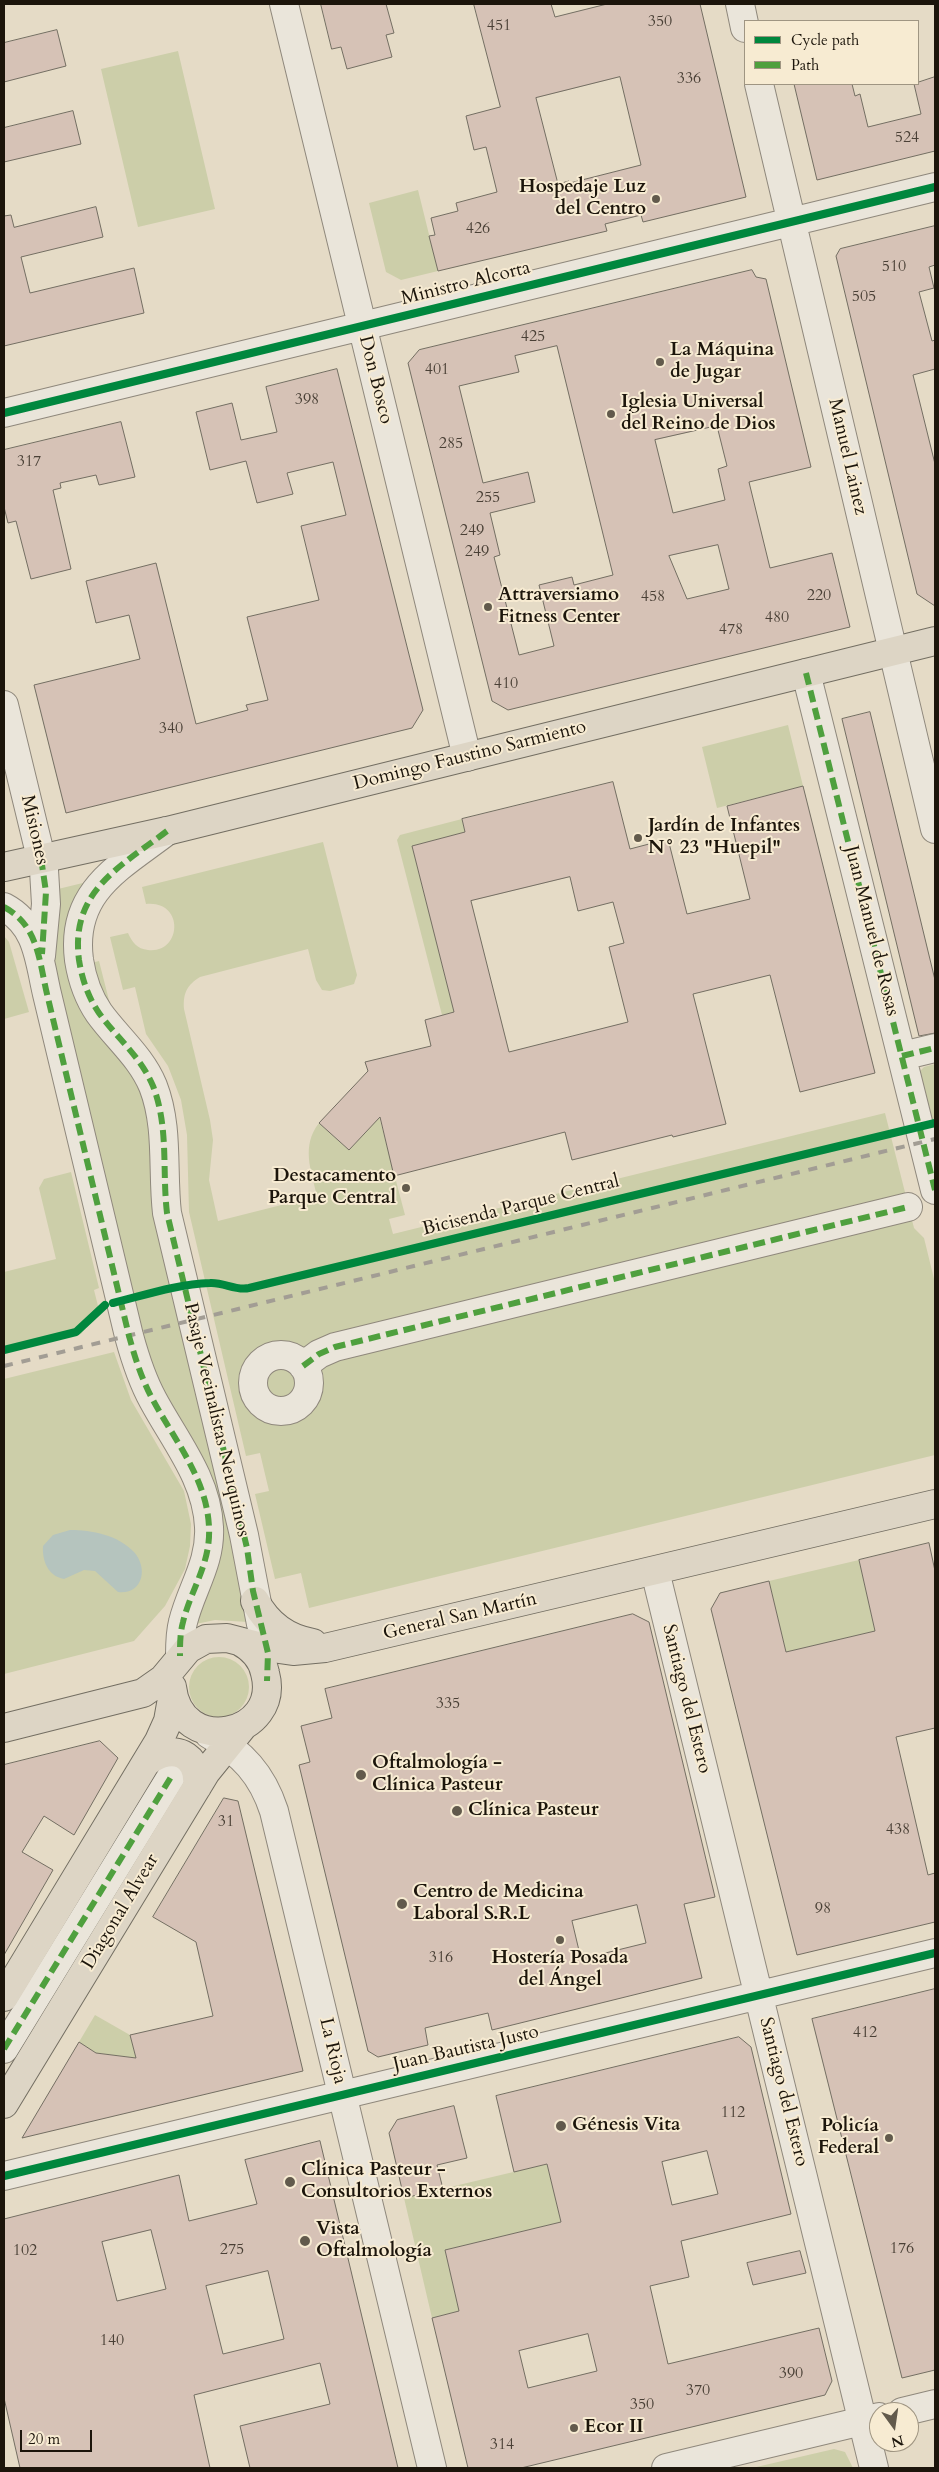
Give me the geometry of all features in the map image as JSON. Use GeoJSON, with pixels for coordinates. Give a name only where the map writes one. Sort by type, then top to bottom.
{"type":"FeatureCollection","features":[{"type":"Feature","properties":{"kind":"main road","name":"Domingo Faustino Sarmiento"},"geometry":{"type":"LineString","coordinates":[[4,867],[167,831],[935,641]]}},
{"type":"Feature","properties":{"kind":"main road","name":"General San Martín"},"geometry":{"type":"LineString","coordinates":[[4,1728],[143,1693],[158,1684],[177,1661],[206,1639],[220,1637],[267,1648],[293,1651],[340,1645],[935,1504]]}},
{"type":"Feature","properties":{"kind":"main road"},"geometry":{"type":"LineString","coordinates":[[255,1601],[270,1622],[291,1638],[312,1643],[340,1645]]}},
{"type":"Feature","properties":{"kind":"main road"},"geometry":{"type":"LineString","coordinates":[[234,1640],[247,1646],[257,1655],[264,1667],[267,1681]]}},
{"type":"Feature","properties":{"kind":"main road"},"geometry":{"type":"LineString","coordinates":[[4,1997],[165,1730],[171,1711],[177,1661]]}},
{"type":"Feature","properties":{"kind":"main road","name":"Diagonal Alvear"},"geometry":{"type":"LineString","coordinates":[[4,2104],[197,1787],[236,1735],[255,1717],[262,1706],[266,1694],[267,1681]]}},
{"type":"Feature","properties":{"kind":"main road"},"geometry":{"type":"LineString","coordinates":[[173,1693],[180,1712],[194,1725]]}},
{"type":"Feature","properties":{"kind":"main road"},"geometry":{"type":"LineString","coordinates":[[147,1762],[154,1756],[168,1751],[182,1754],[194,1764],[198,1779],[197,1787]]}},
{"type":"Feature","properties":{"kind":"street","name":"Don Bosco"},"geometry":{"type":"LineString","coordinates":[[284,4],[467,757]]}},
{"type":"Feature","properties":{"kind":"street"},"geometry":{"type":"LineString","coordinates":[[740,4],[744,23]]}},
{"type":"Feature","properties":{"kind":"street","name":"Manuel Lainez"},"geometry":{"type":"LineString","coordinates":[[758,85],[935,829]]}},
{"type":"Feature","properties":{"kind":"street","name":"Ministro Alcorta"},"geometry":{"type":"LineString","coordinates":[[4,413],[935,186]]}},
{"type":"Feature","properties":{"kind":"street","name":"Juan Manuel de Rosas"},"geometry":{"type":"LineString","coordinates":[[806,673],[935,1190]]}},
{"type":"Feature","properties":{"kind":"street","name":"Misiones"},"geometry":{"type":"LineString","coordinates":[[4,705],[41,858],[46,904],[41,958]]}},
{"type":"Feature","properties":{"kind":"street","name":"Pasaje Vecinalistas Neuquinos"},"geometry":{"type":"LineString","coordinates":[[167,831],[103,880],[92,894],[80,920],[78,950],[83,978],[94,1006],[139,1061],[158,1102],[164,1134],[164,1184],[167,1214],[245,1542],[255,1601],[267,1648],[267,1681]]}},
{"type":"Feature","properties":{"kind":"street","name":"Pasaje Vecinalistas Neuquinos"},"geometry":{"type":"LineString","coordinates":[[4,907],[21,918],[41,958],[47,994],[133,1349],[146,1387],[199,1482],[208,1512],[208,1556],[183,1620],[177,1661]]}},
{"type":"Feature","properties":{"kind":"street"},"geometry":{"type":"LineString","coordinates":[[902,1056],[935,1048]]}},
{"type":"Feature","properties":{"kind":"street"},"geometry":{"type":"LineString","coordinates":[[303,1366],[319,1354],[335,1347],[908,1207]]}},
{"type":"Feature","properties":{"kind":"street","name":"Santiago del Estero"},"geometry":{"type":"LineString","coordinates":[[655,1571],[759,1995],[869,2411]]}},
{"type":"Feature","properties":{"kind":"street","name":"La Rioja"},"geometry":{"type":"LineString","coordinates":[[194,1725],[236,1735],[265,1787],[272,1805],[432,2468]]}},
{"type":"Feature","properties":{"kind":"street"},"geometry":{"type":"LineString","coordinates":[[4,2049],[171,1777]]}},
{"type":"Feature","properties":{"kind":"street","name":"Juan Bautista Justo"},"geometry":{"type":"LineString","coordinates":[[4,2176],[935,1953]]}},
{"type":"Feature","properties":{"kind":"street"},"geometry":{"type":"LineString","coordinates":[[919,2408],[935,2404]]}},
{"type":"Feature","properties":{"kind":"street"},"geometry":{"type":"LineString","coordinates":[[666,2468],[869,2419]]}},
{"type":"Feature","properties":{"kind":"street","name":"Santiago del Estero"},"geometry":{"type":"LineString","coordinates":[[873,2452],[874,2468]]}},
{"type":"Feature","properties":{"kind":"green space"},"geometry":{"type":"Polygon","coordinates":[[[178,51],[215,209],[138,227],[101,69],[178,51]]]}},
{"type":"Feature","properties":{"kind":"green space"},"geometry":{"type":"Polygon","coordinates":[[[418,190],[438,271],[401,280],[386,272],[369,203],[418,190]]]}},
{"type":"Feature","properties":{"kind":"green space"},"geometry":{"type":"Polygon","coordinates":[[[788,725],[803,786],[717,808],[702,747],[788,725]]]}},
{"type":"Feature","properties":{"kind":"green space"},"geometry":{"type":"Polygon","coordinates":[[[462,819],[465,832],[412,846],[454,1012],[442,1015],[397,840],[400,835],[462,819]]]}},
{"type":"Feature","properties":{"kind":"green space"},"geometry":{"type":"Polygon","coordinates":[[[323,842],[357,975],[354,984],[330,991],[322,990],[316,980],[308,949],[200,977],[189,986],[185,994],[184,1009],[213,1140],[209,1180],[218,1221],[317,1196],[310,1168],[309,1149],[310,1140],[319,1123],[349,1150],[373,1124],[375,1101],[405,1215],[389,1219],[393,1234],[885,1113],[914,1228],[924,1238],[935,1283],[935,1455],[309,1608],[301,1573],[275,1579],[255,1494],[269,1491],[260,1453],[246,1456],[189,1212],[187,1135],[181,1100],[168,1066],[146,1034],[135,987],[123,990],[110,937],[128,933],[135,945],[148,950],[159,949],[168,944],[173,936],[173,918],[168,910],[159,905],[146,904],[142,887],[323,842]]]}},
{"type":"Feature","properties":{"kind":"green space"},"geometry":{"type":"Polygon","coordinates":[[[91,881],[71,930],[139,1075],[237,1531],[248,1622],[215,1620],[191,1625],[213,1556],[152,1381],[55,986],[52,946],[58,889],[91,881]]]}},
{"type":"Feature","properties":{"kind":"green space"},"geometry":{"type":"Polygon","coordinates":[[[4,936],[9,942],[29,1012],[4,1019],[4,936]]]}},
{"type":"Feature","properties":{"kind":"green space"},"geometry":{"type":"Polygon","coordinates":[[[99,961],[113,1016],[87,964],[99,961]]]}},
{"type":"Feature","properties":{"kind":"green space"},"geometry":{"type":"Polygon","coordinates":[[[935,1064],[935,1145],[919,1072],[924,1067],[935,1064]]]}},
{"type":"Feature","properties":{"kind":"green space"},"geometry":{"type":"Polygon","coordinates":[[[71,1172],[99,1288],[94,1290],[99,1310],[81,1334],[4,1353],[4,1272],[56,1259],[39,1188],[44,1179],[71,1172]]]}},
{"type":"Feature","properties":{"kind":"green space"},"geometry":{"type":"Polygon","coordinates":[[[114,1352],[131,1400],[184,1491],[191,1524],[190,1546],[185,1569],[165,1606],[134,1641],[4,1674],[4,1379],[114,1352]]]}},
{"type":"Feature","properties":{"kind":"green space"},"geometry":{"type":"Polygon","coordinates":[[[859,1560],[875,1631],[786,1652],[769,1581],[859,1560]]]}},
{"type":"Feature","properties":{"kind":"green space"},"geometry":{"type":"Polygon","coordinates":[[[213,1657],[225,1657],[236,1662],[244,1670],[249,1681],[247,1699],[236,1712],[225,1717],[213,1717],[202,1712],[194,1704],[189,1693],[189,1681],[194,1670],[202,1662],[213,1657]]]}},
{"type":"Feature","properties":{"kind":"green space"},"geometry":{"type":"Polygon","coordinates":[[[95,2015],[130,2035],[136,2058],[96,2053],[79,2042],[95,2015]]]}},
{"type":"Feature","properties":{"kind":"green space"},"geometry":{"type":"Polygon","coordinates":[[[547,2164],[561,2222],[445,2250],[459,2311],[432,2318],[404,2198],[547,2164]]]}},
{"type":"Feature","properties":{"kind":"green space"},"geometry":{"type":"Polygon","coordinates":[[[834,2449],[845,2452],[853,2468],[752,2468],[834,2449]]]}},
{"type":"Feature","properties":{"kind":"shaded area"},"geometry":{"type":"Polygon","coordinates":[[[70,1530],[104,1535],[128,1546],[139,1559],[141,1566],[141,1580],[138,1585],[126,1592],[118,1592],[95,1571],[84,1570],[64,1579],[54,1575],[45,1562],[43,1546],[53,1535],[70,1530]]]}},
{"type":"Feature","properties":{"kind":"building"},"geometry":{"type":"Polygon","coordinates":[[[321,4],[386,4],[394,33],[386,35],[392,57],[347,69],[341,47],[332,49],[321,4]]]}},
{"type":"Feature","properties":{"kind":"building"},"geometry":{"type":"Polygon","coordinates":[[[474,4],[551,4],[555,17],[607,4],[700,4],[746,197],[643,222],[641,215],[605,224],[607,231],[438,271],[429,236],[435,235],[431,218],[458,211],[456,203],[497,192],[486,147],[474,150],[466,116],[500,107],[474,4]],[[620,77],[536,98],[558,184],[569,181],[570,183],[641,165],[620,77]]]}},
{"type":"Feature","properties":{"kind":"building"},"geometry":{"type":"Polygon","coordinates":[[[57,30],[66,66],[4,82],[4,43],[57,30]]]}},
{"type":"Feature","properties":{"kind":"building"},"geometry":{"type":"Polygon","coordinates":[[[935,77],[935,151],[817,180],[794,85],[852,85],[855,96],[860,94],[868,127],[921,114],[914,85],[919,85],[919,82],[935,77]]]}},
{"type":"Feature","properties":{"kind":"building"},"geometry":{"type":"Polygon","coordinates":[[[73,111],[81,144],[4,162],[4,128],[73,111]]]}},
{"type":"Feature","properties":{"kind":"building"},"geometry":{"type":"Polygon","coordinates":[[[96,207],[103,237],[21,257],[30,293],[134,268],[144,313],[4,346],[4,216],[11,215],[14,227],[96,207]]]}},
{"type":"Feature","properties":{"kind":"building"},"geometry":{"type":"Polygon","coordinates":[[[935,226],[935,265],[929,267],[934,288],[919,292],[932,341],[935,340],[935,369],[913,375],[935,464],[935,606],[917,594],[836,256],[840,249],[935,226]]]}},
{"type":"Feature","properties":{"kind":"building"},"geometry":{"type":"Polygon","coordinates":[[[752,270],[756,277],[766,279],[811,467],[749,482],[770,568],[832,553],[850,627],[508,710],[492,701],[408,363],[419,350],[752,270]],[[557,346],[515,356],[519,372],[459,386],[483,483],[528,472],[535,502],[490,513],[500,555],[494,557],[519,655],[554,646],[539,585],[572,577],[574,585],[613,575],[557,346]],[[717,426],[655,440],[673,513],[725,500],[718,469],[727,466],[717,426]],[[718,545],[669,556],[687,599],[729,589],[718,545]]]}},
{"type":"Feature","properties":{"kind":"building"},"geometry":{"type":"Polygon","coordinates":[[[337,369],[423,710],[412,728],[66,813],[34,685],[140,659],[129,615],[96,623],[86,581],[156,563],[196,724],[248,710],[246,705],[268,700],[247,617],[319,600],[301,526],[346,515],[333,462],[287,473],[293,494],[257,503],[246,461],[210,470],[196,412],[232,403],[241,440],[277,432],[266,387],[337,369]]]}},
{"type":"Feature","properties":{"kind":"building"},"geometry":{"type":"Polygon","coordinates":[[[121,422],[135,477],[99,485],[96,475],[60,483],[61,488],[53,490],[71,569],[31,579],[16,521],[8,523],[4,507],[4,450],[121,422]]]}},
{"type":"Feature","properties":{"kind":"building"},"geometry":{"type":"Polygon","coordinates":[[[870,712],[935,980],[935,1033],[919,1036],[842,719],[870,712]]]}},
{"type":"Feature","properties":{"kind":"building"},"geometry":{"type":"Polygon","coordinates":[[[613,782],[630,849],[668,839],[687,914],[750,899],[727,806],[803,786],[875,1073],[800,1092],[770,975],[693,994],[726,1124],[673,1137],[672,1135],[572,1160],[565,1132],[394,1176],[380,1117],[349,1150],[319,1123],[368,1071],[365,1062],[431,1046],[425,1020],[454,1012],[412,846],[465,832],[462,819],[613,782]],[[570,877],[471,901],[509,1052],[628,1022],[609,947],[624,943],[613,902],[578,911],[570,877]]]}},
{"type":"Feature","properties":{"kind":"building"},"geometry":{"type":"Polygon","coordinates":[[[929,1543],[935,1571],[935,1728],[896,1737],[928,1875],[935,1873],[935,1922],[797,1955],[711,1609],[720,1593],[769,1581],[786,1652],[875,1631],[859,1560],[929,1543]]]}},
{"type":"Feature","properties":{"kind":"building"},"geometry":{"type":"Polygon","coordinates":[[[633,1614],[649,1622],[715,1897],[684,1904],[702,1978],[492,2030],[488,2013],[425,2028],[428,2045],[378,2057],[368,2051],[299,1765],[310,1762],[301,1726],[332,1718],[325,1689],[633,1614]],[[637,1905],[572,1921],[581,1959],[646,1943],[637,1905]]]}},
{"type":"Feature","properties":{"kind":"building"},"geometry":{"type":"Polygon","coordinates":[[[100,1741],[118,1758],[74,1835],[44,1816],[22,1852],[53,1870],[4,1955],[4,1765],[100,1741]]]}},
{"type":"Feature","properties":{"kind":"building"},"geometry":{"type":"Polygon","coordinates":[[[224,1798],[238,1801],[303,2071],[22,2138],[79,2042],[96,2053],[136,2058],[130,2035],[213,2016],[196,1942],[153,1917],[224,1798]]]}},
{"type":"Feature","properties":{"kind":"building"},"geometry":{"type":"Polygon","coordinates":[[[935,1989],[935,2370],[902,2378],[812,2019],[935,1989]]]}},
{"type":"Feature","properties":{"kind":"building"},"geometry":{"type":"Polygon","coordinates":[[[739,2037],[751,2047],[791,2214],[681,2241],[689,2277],[650,2286],[668,2364],[819,2328],[832,2381],[825,2395],[521,2468],[468,2468],[432,2318],[459,2311],[445,2250],[561,2222],[547,2164],[514,2172],[496,2096],[739,2037]],[[707,2151],[662,2162],[672,2205],[718,2194],[707,2151]],[[588,2334],[519,2351],[528,2388],[597,2371],[588,2334]]]}},
{"type":"Feature","properties":{"kind":"building"},"geometry":{"type":"Polygon","coordinates":[[[454,2106],[467,2158],[437,2165],[443,2189],[404,2198],[389,2133],[397,2120],[454,2106]]]}},
{"type":"Feature","properties":{"kind":"building"},"geometry":{"type":"Polygon","coordinates":[[[320,2141],[398,2468],[250,2468],[240,2426],[330,2404],[320,2363],[194,2395],[210,2468],[20,2468],[4,2398],[4,2219],[179,2175],[189,2221],[257,2204],[245,2160],[320,2141]],[[151,2230],[102,2242],[117,2301],[166,2289],[151,2230]],[[268,2271],[206,2286],[223,2354],[284,2339],[268,2271]]]}},
{"type":"Feature","properties":{"kind":"building"},"geometry":{"type":"Polygon","coordinates":[[[800,2251],[806,2273],[753,2285],[747,2263],[800,2251]]]}},
{"type":"Feature","properties":{"kind":"railway"},"geometry":{"type":"LineString","coordinates":[[4,1366],[935,1139]]}},
{"type":"Feature","properties":{"kind":"marked path"},"geometry":{"type":"LineString","coordinates":[[806,673],[935,1190]]}},
{"type":"Feature","properties":{"kind":"marked path"},"geometry":{"type":"LineString","coordinates":[[167,831],[116,869],[90,898],[82,916],[78,936],[79,960],[86,988],[95,1007],[142,1066],[153,1086],[158,1102],[163,1133],[167,1213],[247,1548],[253,1591],[268,1653],[267,1681]]}},
{"type":"Feature","properties":{"kind":"marked path"},"geometry":{"type":"LineString","coordinates":[[41,858],[46,892],[42,954]]}},
{"type":"Feature","properties":{"kind":"marked path"},"geometry":{"type":"LineString","coordinates":[[4,907],[24,923],[39,956],[136,1361],[149,1392],[196,1477],[207,1509],[209,1527],[207,1552],[186,1610],[181,1634],[180,1656]]}},
{"type":"Feature","properties":{"kind":"marked path"},"geometry":{"type":"LineString","coordinates":[[902,1056],[935,1048]]}},
{"type":"Feature","properties":{"kind":"marked path"},"geometry":{"type":"LineString","coordinates":[[303,1366],[319,1354],[335,1347],[908,1207]]}},
{"type":"Feature","properties":{"kind":"marked path"},"geometry":{"type":"LineString","coordinates":[[4,2049],[171,1777]]}},
{"type":"Feature","properties":{"kind":"cycle path"},"geometry":{"type":"LineString","coordinates":[[4,413],[935,187]]}},
{"type":"Feature","properties":{"kind":"cycle path","name":"Bicisenda Parque Central"},"geometry":{"type":"LineString","coordinates":[[113,1303],[186,1285],[215,1283],[244,1289],[249,1288],[935,1123]]}},
{"type":"Feature","properties":{"kind":"cycle path"},"geometry":{"type":"LineString","coordinates":[[4,1350],[76,1332],[105,1305]]}},
{"type":"Feature","properties":{"kind":"cycle path"},"geometry":{"type":"LineString","coordinates":[[4,2176],[935,1953]]}},
{"type":"Feature","properties":{"kind":"place","name":"Hospedaje Luz del Centro"},"geometry":{"type":"Point","coordinates":[656,199]}},
{"type":"Feature","properties":{"kind":"place","name":"La Máquina de Jugar"},"geometry":{"type":"Point","coordinates":[660,362]}},
{"type":"Feature","properties":{"kind":"place","name":"Iglesia Universal del Reino de Dios"},"geometry":{"type":"Point","coordinates":[611,414]}},
{"type":"Feature","properties":{"kind":"place","name":"Attraversiamo Fitness Center"},"geometry":{"type":"Point","coordinates":[488,607]}},
{"type":"Feature","properties":{"kind":"place","name":"Jardín de Infantes N° 23 \"Huepil\""},"geometry":{"type":"Point","coordinates":[638,838]}},
{"type":"Feature","properties":{"kind":"place","name":"Destacamento Parque Central"},"geometry":{"type":"Point","coordinates":[406,1188]}},
{"type":"Feature","properties":{"kind":"place","name":"Oftalmología - Clínica Pasteur"},"geometry":{"type":"Point","coordinates":[361,1775]}},
{"type":"Feature","properties":{"kind":"place","name":"Clínica Pasteur"},"geometry":{"type":"Point","coordinates":[457,1811]}},
{"type":"Feature","properties":{"kind":"place","name":"Centro de Medicina Laboral S.R.L"},"geometry":{"type":"Point","coordinates":[402,1904]}},
{"type":"Feature","properties":{"kind":"place","name":"Hostería Posada del Ángel"},"geometry":{"type":"Point","coordinates":[560,1940]}},
{"type":"Feature","properties":{"kind":"place","name":"Génesis Vita"},"geometry":{"type":"Point","coordinates":[561,2126]}},
{"type":"Feature","properties":{"kind":"place","name":"Policía Federal"},"geometry":{"type":"Point","coordinates":[889,2138]}},
{"type":"Feature","properties":{"kind":"place","name":"Clínica Pasteur - Consultorios Externos"},"geometry":{"type":"Point","coordinates":[290,2182]}},
{"type":"Feature","properties":{"kind":"place","name":"Vista Oftalmología"},"geometry":{"type":"Point","coordinates":[305,2241]}},
{"type":"Feature","properties":{"kind":"place","name":"Ecor II"},"geometry":{"type":"Point","coordinates":[574,2428]}}]}
